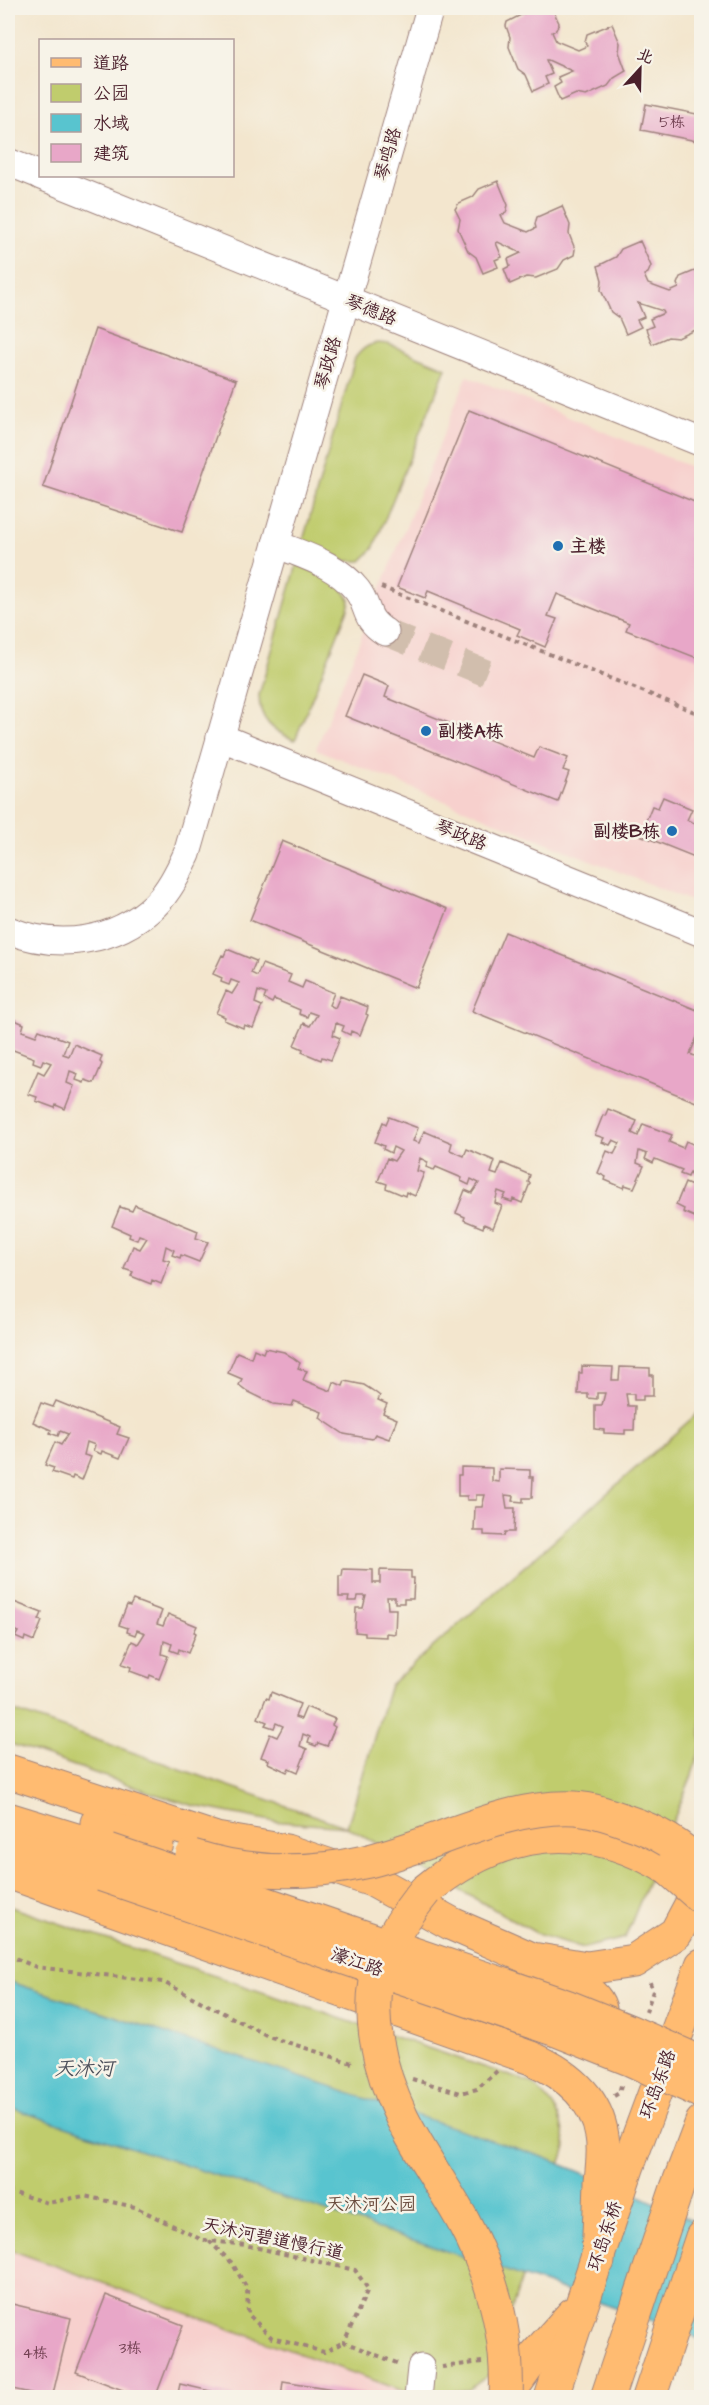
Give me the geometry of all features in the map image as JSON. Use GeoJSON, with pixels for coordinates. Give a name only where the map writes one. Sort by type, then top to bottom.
{"type":"FeatureCollection","features":[{"type":"Feature","properties":{"kind":"main road"},"geometry":{"type":"LineString","coordinates":[[8,1771],[216,1839],[286,1851],[372,1881],[452,1924],[532,1959],[594,1995],[602,2009],[600,2024],[592,2041],[579,2053],[560,2058],[517,2062]]}},
{"type":"Feature","properties":{"kind":"main road"},"geometry":{"type":"LineString","coordinates":[[8,1792],[234,1868],[266,1871],[317,1870],[363,1862],[532,1811],[576,1808],[608,1814],[650,1829],[675,1845],[702,1867]]}},
{"type":"Feature","properties":{"kind":"main road","name":"濠江路"},"geometry":{"type":"LineString","coordinates":[[8,1819],[105,1862],[559,2031],[632,2060],[702,2092]]}},
{"type":"Feature","properties":{"kind":"main road"},"geometry":{"type":"LineString","coordinates":[[505,2397],[505,2344],[497,2304],[485,2272],[464,2224],[403,2120],[389,2089],[379,2052],[374,2017],[375,1987],[382,1959],[405,1916],[425,1891],[441,1878],[501,1845],[528,1838],[566,1835],[602,1839],[648,1856],[702,1886],[676,1933],[634,1961],[588,1968],[532,1959]]}},
{"type":"Feature","properties":{"kind":"main road","name":"濠江路"},"geometry":{"type":"LineString","coordinates":[[8,1843],[105,1862],[566,2006],[702,2063]]}},
{"type":"Feature","properties":{"kind":"main road"},"geometry":{"type":"LineString","coordinates":[[669,1869],[702,1898]]}},
{"type":"Feature","properties":{"kind":"main road"},"geometry":{"type":"LineString","coordinates":[[8,1872],[517,2062],[558,2070],[586,2098],[602,2135],[604,2163],[614,2173]]}},
{"type":"Feature","properties":{"kind":"main road","name":"环岛东路"},"geometry":{"type":"LineString","coordinates":[[614,2173],[701,1964]]}},
{"type":"Feature","properties":{"kind":"main road"},"geometry":{"type":"LineString","coordinates":[[607,2397],[676,2187],[702,2122]]}},
{"type":"Feature","properties":{"kind":"main road","name":"环岛东桥"},"geometry":{"type":"LineString","coordinates":[[583,2303],[598,2261],[614,2173]]}},
{"type":"Feature","properties":{"kind":"main road"},"geometry":{"type":"LineString","coordinates":[[649,2397],[702,2237]]}},
{"type":"Feature","properties":{"kind":"main road"},"geometry":{"type":"LineString","coordinates":[[505,2397],[535,2356],[583,2303]]}},
{"type":"Feature","properties":{"kind":"main road"},"geometry":{"type":"LineString","coordinates":[[551,2397],[583,2303]]}},
{"type":"Feature","properties":{"kind":"street","name":"琴鸣路"},"geometry":{"type":"LineString","coordinates":[[346,300],[429,8]]}},
{"type":"Feature","properties":{"kind":"street","name":"琴德路"},"geometry":{"type":"LineString","coordinates":[[8,162],[39,174]]}},
{"type":"Feature","properties":{"kind":"street","name":"琴德路"},"geometry":{"type":"LineString","coordinates":[[46,177],[702,443]]}},
{"type":"Feature","properties":{"kind":"street","name":"琴政路"},"geometry":{"type":"LineString","coordinates":[[8,930],[44,941],[75,942],[104,936],[131,923],[155,905],[174,881],[187,854],[346,300]]}},
{"type":"Feature","properties":{"kind":"street"},"geometry":{"type":"LineString","coordinates":[[276,544],[335,568],[359,593],[374,625],[385,632]]}},
{"type":"Feature","properties":{"kind":"street","name":"琴政路"},"geometry":{"type":"LineString","coordinates":[[220,737],[702,933]]}},
{"type":"Feature","properties":{"kind":"street"},"geometry":{"type":"LineString","coordinates":[[418,2397],[421,2368]]}},
{"type":"Feature","properties":{"kind":"path"},"geometry":{"type":"LineString","coordinates":[[380,586],[702,716]]}},
{"type":"Feature","properties":{"kind":"path"},"geometry":{"type":"LineString","coordinates":[[8,1955],[36,1967],[112,1974],[163,1982],[268,2036],[358,2064]]}},
{"type":"Feature","properties":{"kind":"path"},"geometry":{"type":"LineString","coordinates":[[404,2077],[461,2093],[477,2089],[517,2062]]}},
{"type":"Feature","properties":{"kind":"path","name":"天沐河碧道慢行道"},"geometry":{"type":"LineString","coordinates":[[8,2191],[48,2204],[84,2196],[135,2207],[202,2240],[245,2246],[355,2270],[368,2289],[344,2342]]}},
{"type":"Feature","properties":{"kind":"path"},"geometry":{"type":"LineString","coordinates":[[209,2241],[232,2263],[247,2288],[248,2313],[272,2338],[324,2352],[344,2342],[392,2363],[429,2369],[483,2362]]}},
{"type":"Feature","properties":{"kind":"shaded area"},"geometry":{"type":"Polygon","coordinates":[[[467,376],[701,471],[701,905],[316,749],[467,376]]]}},
{"type":"Feature","properties":{"kind":"shaded area"},"geometry":{"type":"Polygon","coordinates":[[[8,2249],[412,2394],[410,2398],[8,2397],[8,2249]]]}},
{"type":"Feature","properties":{"kind":"green space"},"geometry":{"type":"Polygon","coordinates":[[[378,343],[388,344],[446,368],[373,549],[361,561],[344,561],[302,544],[355,358],[365,348],[378,343]]]}},
{"type":"Feature","properties":{"kind":"green space"},"geometry":{"type":"Polygon","coordinates":[[[297,564],[336,580],[350,600],[295,740],[280,733],[269,724],[262,712],[259,695],[297,564]]]}},
{"type":"Feature","properties":{"kind":"green space"},"geometry":{"type":"Polygon","coordinates":[[[701,1406],[701,1746],[692,1775],[625,1938],[584,1948],[540,1935],[347,1827],[390,1685],[698,1413],[701,1406]]]}},
{"type":"Feature","properties":{"kind":"green space"},"geometry":{"type":"Polygon","coordinates":[[[8,1709],[347,1827],[271,1821],[195,1806],[8,1743],[8,1709]]]}},
{"type":"Feature","properties":{"kind":"green space","name":"天沐河公园"},"geometry":{"type":"Polygon","coordinates":[[[8,1906],[531,2083],[540,2091],[556,2111],[566,2147],[490,2374],[468,2390],[412,2394],[8,2249],[8,1906]]]}},
{"type":"Feature","properties":{"kind":"water","name":"天沐河"},"geometry":{"type":"Polygon","coordinates":[[[8,1981],[543,2157],[642,2197],[701,2224],[701,2340],[680,2330],[513,2273],[8,2107],[8,1981]]]}},
{"type":"Feature","properties":{"kind":"building"},"geometry":{"type":"Polygon","coordinates":[[[528,8],[552,8],[559,23],[556,30],[552,32],[556,41],[578,50],[587,46],[585,42],[587,34],[612,24],[620,43],[619,52],[626,71],[614,78],[608,86],[586,96],[576,94],[560,101],[554,87],[561,83],[558,77],[572,71],[546,60],[552,74],[545,77],[548,84],[533,91],[526,75],[518,69],[509,47],[510,37],[506,26],[507,22],[523,14],[528,8]]]}},
{"type":"Feature","properties":{"kind":"building"},"geometry":{"type":"Polygon","coordinates":[[[646,104],[702,115],[702,142],[641,130],[646,104]]]}},
{"type":"Feature","properties":{"kind":"building"},"geometry":{"type":"Polygon","coordinates":[[[498,181],[508,205],[506,213],[501,215],[505,223],[528,232],[536,228],[537,217],[562,206],[570,225],[569,234],[575,249],[574,255],[564,260],[558,269],[536,278],[526,277],[510,284],[504,269],[510,266],[508,259],[521,253],[496,243],[502,257],[495,260],[498,267],[483,273],[476,257],[468,251],[458,229],[460,219],[455,209],[459,203],[473,197],[479,189],[498,181]]]}},
{"type":"Feature","properties":{"kind":"building"},"geometry":{"type":"Polygon","coordinates":[[[640,241],[651,266],[648,273],[644,275],[648,284],[670,292],[679,288],[677,284],[680,277],[702,268],[700,328],[678,338],[668,337],[652,344],[646,329],[653,326],[650,319],[664,313],[638,303],[644,317],[637,320],[641,327],[626,334],[619,318],[611,312],[601,290],[602,280],[598,266],[616,257],[621,249],[640,241]]]}},
{"type":"Feature","properties":{"kind":"building"},"geometry":{"type":"Polygon","coordinates":[[[95,329],[236,380],[182,532],[43,487],[95,329]]]}},
{"type":"Feature","properties":{"kind":"building","name":"主楼"},"geometry":{"type":"Polygon","coordinates":[[[469,410],[702,505],[702,660],[626,630],[629,623],[557,594],[548,616],[557,619],[545,647],[517,635],[520,629],[428,591],[425,598],[397,587],[469,410]]]}},
{"type":"Feature","properties":{"kind":"building","name":"副楼A栋"},"geometry":{"type":"Polygon","coordinates":[[[362,675],[389,686],[385,697],[534,758],[539,747],[568,758],[563,770],[569,772],[558,802],[345,716],[362,675]]]}},
{"type":"Feature","properties":{"kind":"building","name":"副楼B栋"},"geometry":{"type":"Polygon","coordinates":[[[663,797],[692,809],[687,820],[702,826],[702,860],[640,835],[652,806],[658,808],[663,797]]]}},
{"type":"Feature","properties":{"kind":"building"},"geometry":{"type":"Polygon","coordinates":[[[282,841],[448,909],[416,988],[250,920],[282,841]]]}},
{"type":"Feature","properties":{"kind":"building"},"geometry":{"type":"Polygon","coordinates":[[[505,932],[702,1012],[702,1025],[690,1054],[702,1059],[702,1089],[696,1102],[472,1011],[505,932]]]}},
{"type":"Feature","properties":{"kind":"building"},"geometry":{"type":"Polygon","coordinates":[[[227,949],[256,961],[251,973],[257,976],[262,964],[291,975],[288,982],[302,988],[305,981],[334,993],[329,1005],[335,1008],[340,996],[368,1007],[366,1014],[368,1015],[360,1035],[351,1031],[350,1035],[342,1031],[344,1026],[336,1023],[333,1035],[340,1038],[331,1060],[322,1057],[321,1060],[302,1052],[303,1049],[294,1045],[304,1023],[310,1026],[317,1015],[309,1012],[307,1017],[299,1014],[300,1010],[274,999],[272,1003],[264,999],[266,994],[258,991],[255,1003],[262,1006],[253,1028],[244,1025],[243,1028],[224,1020],[225,1017],[216,1013],[226,991],[232,994],[239,983],[231,980],[229,985],[221,982],[222,978],[213,974],[227,949]]]}},
{"type":"Feature","properties":{"kind":"building"},"geometry":{"type":"Polygon","coordinates":[[[8,1017],[24,1024],[22,1031],[36,1036],[39,1030],[68,1041],[63,1054],[69,1056],[74,1044],[102,1056],[100,1062],[102,1064],[94,1083],[76,1080],[78,1074],[70,1071],[67,1083],[74,1086],[65,1109],[36,1101],[37,1097],[28,1094],[38,1071],[44,1074],[51,1063],[43,1060],[41,1065],[33,1062],[34,1058],[8,1048],[8,1017]]]}},
{"type":"Feature","properties":{"kind":"building"},"geometry":{"type":"Polygon","coordinates":[[[608,1109],[637,1121],[632,1133],[638,1136],[643,1124],[672,1135],[669,1142],[683,1148],[686,1141],[702,1148],[702,1220],[683,1212],[684,1209],[676,1205],[685,1183],[692,1186],[698,1175],[690,1172],[688,1177],[680,1174],[682,1170],[655,1159],[653,1163],[645,1159],[647,1154],[639,1151],[637,1163],[644,1166],[634,1188],[625,1185],[624,1188],[605,1180],[606,1177],[598,1173],[607,1151],[614,1154],[620,1143],[613,1140],[610,1145],[602,1142],[604,1138],[595,1135],[608,1109]]]}},
{"type":"Feature","properties":{"kind":"building"},"geometry":{"type":"Polygon","coordinates":[[[389,1117],[418,1128],[413,1141],[419,1143],[424,1131],[452,1143],[450,1150],[464,1156],[467,1149],[495,1161],[491,1173],[497,1175],[502,1163],[530,1175],[528,1182],[530,1183],[522,1203],[513,1199],[512,1202],[503,1199],[506,1194],[498,1191],[495,1203],[502,1206],[493,1228],[484,1224],[483,1228],[464,1220],[465,1217],[456,1213],[465,1190],[472,1193],[479,1183],[471,1179],[469,1185],[461,1181],[462,1178],[436,1167],[434,1170],[426,1167],[428,1162],[420,1158],[417,1171],[424,1173],[415,1196],[406,1192],[405,1196],[386,1188],[387,1184],[378,1181],[387,1158],[394,1161],[401,1151],[393,1147],[391,1153],[383,1149],[384,1146],[375,1142],[383,1122],[386,1124],[389,1117]]]}},
{"type":"Feature","properties":{"kind":"building"},"geometry":{"type":"Polygon","coordinates":[[[135,1205],[198,1231],[196,1238],[208,1242],[199,1262],[181,1255],[180,1258],[172,1255],[174,1250],[166,1246],[163,1259],[170,1261],[161,1284],[152,1280],[151,1284],[131,1276],[133,1272],[124,1269],[133,1246],[140,1249],[147,1238],[139,1235],[137,1240],[129,1237],[130,1234],[112,1226],[120,1207],[132,1211],[135,1205]]]}},
{"type":"Feature","properties":{"kind":"building"},"geometry":{"type":"Polygon","coordinates":[[[265,1348],[284,1352],[292,1357],[300,1363],[298,1368],[307,1371],[303,1380],[331,1391],[334,1382],[343,1386],[345,1381],[364,1385],[372,1390],[380,1396],[378,1400],[387,1404],[383,1413],[397,1419],[389,1439],[375,1434],[372,1439],[344,1434],[320,1418],[322,1412],[294,1401],[292,1406],[273,1404],[247,1391],[239,1385],[242,1379],[228,1373],[237,1352],[251,1358],[254,1349],[263,1353],[265,1348]]]}},
{"type":"Feature","properties":{"kind":"building"},"geometry":{"type":"Polygon","coordinates":[[[582,1366],[613,1367],[612,1380],[619,1380],[620,1367],[650,1368],[650,1375],[653,1375],[653,1396],[643,1396],[643,1400],[634,1400],[634,1394],[626,1394],[628,1406],[635,1406],[634,1430],[625,1430],[625,1434],[604,1433],[604,1430],[595,1429],[595,1405],[602,1405],[605,1393],[597,1393],[597,1399],[588,1398],[588,1394],[578,1394],[579,1373],[582,1373],[582,1366]]]}},
{"type":"Feature","properties":{"kind":"building"},"geometry":{"type":"Polygon","coordinates":[[[56,1401],[120,1427],[117,1434],[129,1438],[120,1458],[102,1451],[101,1454],[93,1451],[95,1445],[87,1442],[84,1455],[91,1457],[82,1480],[52,1472],[54,1468],[45,1465],[55,1442],[61,1445],[68,1434],[60,1431],[58,1436],[50,1433],[51,1430],[33,1422],[41,1403],[53,1407],[56,1401]]]}},
{"type":"Feature","properties":{"kind":"building"},"geometry":{"type":"Polygon","coordinates":[[[461,1467],[492,1468],[492,1481],[499,1482],[499,1469],[530,1470],[530,1477],[533,1477],[532,1498],[523,1498],[523,1502],[513,1501],[514,1496],[505,1495],[507,1508],[515,1508],[514,1532],[505,1532],[504,1536],[484,1535],[484,1531],[474,1531],[475,1507],[482,1507],[485,1495],[476,1495],[476,1500],[467,1500],[467,1496],[458,1496],[458,1475],[461,1475],[461,1467]]]}},
{"type":"Feature","properties":{"kind":"building"},"geometry":{"type":"Polygon","coordinates":[[[343,1569],[373,1570],[373,1583],[380,1583],[380,1570],[411,1571],[411,1578],[414,1578],[413,1599],[404,1599],[404,1603],[395,1603],[395,1597],[387,1597],[388,1609],[396,1609],[395,1634],[386,1633],[386,1637],[365,1636],[365,1633],[355,1632],[356,1608],[363,1608],[366,1596],[358,1596],[357,1601],[348,1601],[349,1597],[339,1597],[339,1576],[342,1576],[343,1569]]]}},
{"type":"Feature","properties":{"kind":"building"},"geometry":{"type":"Polygon","coordinates":[[[133,1600],[162,1611],[157,1624],[163,1626],[168,1614],[197,1626],[188,1653],[179,1649],[178,1653],[170,1650],[172,1644],[164,1641],[162,1654],[168,1656],[159,1679],[130,1671],[131,1667],[122,1664],[132,1641],[138,1644],[145,1633],[137,1630],[135,1635],[127,1632],[128,1628],[119,1625],[127,1605],[130,1606],[133,1600]]]}},
{"type":"Feature","properties":{"kind":"building"},"geometry":{"type":"Polygon","coordinates":[[[14,1602],[42,1613],[39,1620],[42,1621],[34,1641],[25,1637],[24,1641],[15,1637],[18,1632],[10,1629],[8,1635],[8,1613],[14,1602]]]}},
{"type":"Feature","properties":{"kind":"building"},"geometry":{"type":"Polygon","coordinates":[[[271,1692],[300,1704],[295,1717],[301,1719],[306,1707],[335,1719],[332,1725],[335,1727],[327,1746],[308,1743],[310,1737],[303,1734],[300,1746],[307,1749],[298,1772],[289,1768],[287,1772],[261,1757],[270,1734],[277,1737],[283,1726],[276,1723],[274,1728],[265,1725],[267,1722],[258,1718],[271,1692]]]}},
{"type":"Feature","properties":{"kind":"building"},"geometry":{"type":"Polygon","coordinates":[[[106,2295],[183,2325],[155,2398],[143,2398],[76,2372],[106,2295]]]}},
{"type":"Feature","properties":{"kind":"building"},"geometry":{"type":"Polygon","coordinates":[[[8,2303],[71,2318],[52,2398],[8,2388],[8,2303]]]}},
{"type":"Feature","properties":{"kind":"building"},"geometry":{"type":"Polygon","coordinates":[[[283,2381],[364,2394],[364,2398],[281,2398],[283,2381]]]}},
{"type":"Feature","properties":{"kind":"building"},"geometry":{"type":"Polygon","coordinates":[[[180,2384],[236,2397],[236,2398],[177,2398],[180,2384]]]}},
{"type":"Feature","properties":{"kind":"tunnel"},"geometry":{"type":"LineString","coordinates":[[385,632],[496,677]]}},
{"type":"Feature","properties":{"kind":"place","name":"主楼"},"geometry":{"type":"Point","coordinates":[558,546]}},
{"type":"Feature","properties":{"kind":"place","name":"副楼A栋"},"geometry":{"type":"Point","coordinates":[426,731]}},
{"type":"Feature","properties":{"kind":"place","name":"副楼B栋"},"geometry":{"type":"Point","coordinates":[672,831]}}]}
